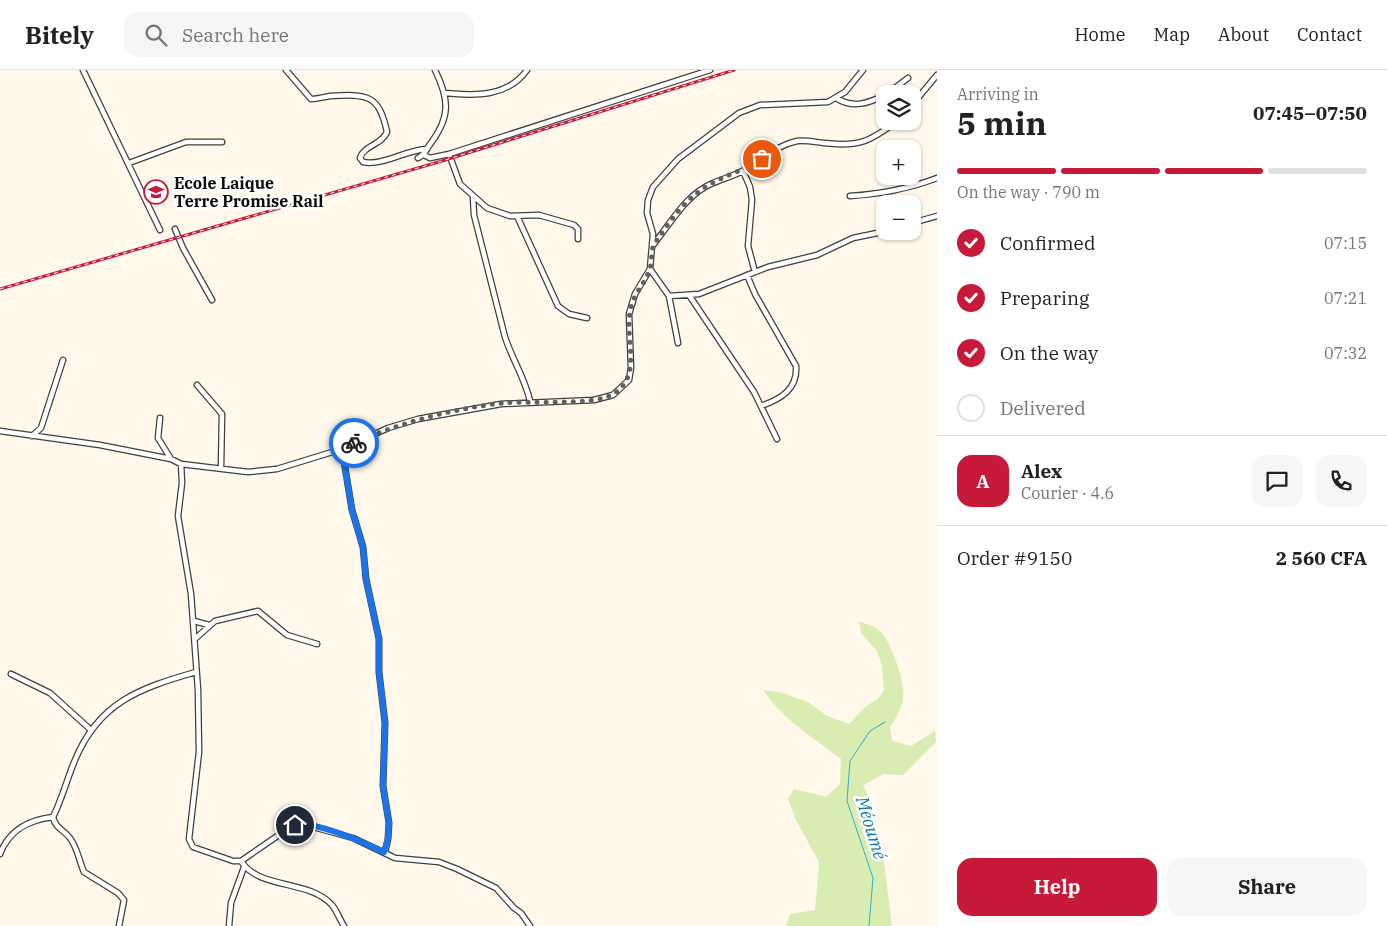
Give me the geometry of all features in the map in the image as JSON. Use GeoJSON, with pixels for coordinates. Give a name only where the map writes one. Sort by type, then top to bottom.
{"type":"FeatureCollection","features":[{"type":"Feature","properties":{"kind":"street"},"geometry":{"type":"LineString","coordinates":[[83,70],[160,230]]}},
{"type":"Feature","properties":{"kind":"street"},"geometry":{"type":"LineString","coordinates":[[286,70],[311,99],[348,96],[371,99],[379,105],[387,132],[382,140],[364,151],[360,158],[363,162],[372,163],[414,150],[426,149]]}},
{"type":"Feature","properties":{"kind":"street"},"geometry":{"type":"LineString","coordinates":[[418,158],[424,155],[442,122],[447,104],[445,93],[435,70]]}},
{"type":"Feature","properties":{"kind":"street"},"geometry":{"type":"LineString","coordinates":[[445,93],[477,95],[496,91],[514,85],[527,70]]}},
{"type":"Feature","properties":{"kind":"street"},"geometry":{"type":"LineString","coordinates":[[424,155],[430,158],[449,154],[710,70]]}},
{"type":"Feature","properties":{"kind":"street"},"geometry":{"type":"LineString","coordinates":[[0,431],[100,445],[171,459],[181,464],[221,467],[248,472],[277,469],[342,449],[388,428],[418,419],[501,404],[530,401],[594,400],[613,395],[629,380],[631,368],[629,323],[631,304],[650,270],[653,234],[647,213],[648,200],[653,187],[678,159],[738,114],[760,105],[828,102],[845,92],[863,70]]}},
{"type":"Feature","properties":{"kind":"street"},"geometry":{"type":"LineString","coordinates":[[921,94],[937,75]]}},
{"type":"Feature","properties":{"kind":"street"},"geometry":{"type":"LineString","coordinates":[[898,85],[908,78]]}},
{"type":"Feature","properties":{"kind":"street"},"geometry":{"type":"LineString","coordinates":[[836,98],[844,103],[861,104],[876,98]]}},
{"type":"Feature","properties":{"kind":"street"},"geometry":{"type":"LineString","coordinates":[[653,245],[685,203],[696,194],[713,183],[743,171],[777,147],[801,140],[844,145],[858,144],[872,139],[884,130]]}},
{"type":"Feature","properties":{"kind":"street"},"geometry":{"type":"LineString","coordinates":[[129,163],[186,142],[222,142]]}},
{"type":"Feature","properties":{"kind":"street"},"geometry":{"type":"LineString","coordinates":[[449,154],[460,184],[473,197],[493,210],[517,216],[539,215],[574,224],[578,229],[578,239]]}},
{"type":"Feature","properties":{"kind":"street"},"geometry":{"type":"LineString","coordinates":[[743,171],[750,187],[752,200],[748,246],[754,272]]}},
{"type":"Feature","properties":{"kind":"street"},"geometry":{"type":"LineString","coordinates":[[850,196],[881,194],[914,187],[937,178]]}},
{"type":"Feature","properties":{"kind":"street"},"geometry":{"type":"LineString","coordinates":[[473,197],[474,215],[505,337],[510,352],[527,384],[530,401]]}},
{"type":"Feature","properties":{"kind":"street"},"geometry":{"type":"LineString","coordinates":[[517,216],[558,306],[569,314],[587,318]]}},
{"type":"Feature","properties":{"kind":"street"},"geometry":{"type":"LineString","coordinates":[[921,220],[937,216]]}},
{"type":"Feature","properties":{"kind":"street"},"geometry":{"type":"LineString","coordinates":[[175,229],[182,248],[212,300]]}},
{"type":"Feature","properties":{"kind":"street"},"geometry":{"type":"LineString","coordinates":[[670,296],[699,294],[754,272],[817,255],[853,238],[876,233]]}},
{"type":"Feature","properties":{"kind":"street"},"geometry":{"type":"LineString","coordinates":[[650,270],[656,275],[670,296],[678,344]]}},
{"type":"Feature","properties":{"kind":"street"},"geometry":{"type":"LineString","coordinates":[[746,275],[796,366],[797,376],[784,395],[761,406]]}},
{"type":"Feature","properties":{"kind":"street"},"geometry":{"type":"LineString","coordinates":[[689,295],[754,392],[777,439]]}},
{"type":"Feature","properties":{"kind":"street"},"geometry":{"type":"LineString","coordinates":[[32,436],[42,428],[63,360]]}},
{"type":"Feature","properties":{"kind":"street"},"geometry":{"type":"LineString","coordinates":[[197,385],[222,414],[221,467]]}},
{"type":"Feature","properties":{"kind":"street"},"geometry":{"type":"LineString","coordinates":[[160,418],[158,438],[171,459]]}},
{"type":"Feature","properties":{"kind":"street"},"geometry":{"type":"LineString","coordinates":[[42,428],[48,438]]}},
{"type":"Feature","properties":{"kind":"street"},"geometry":{"type":"LineString","coordinates":[[342,449],[352,510],[363,547],[366,579],[379,639],[379,672],[385,723],[383,786],[389,823],[388,838],[384,852]]}},
{"type":"Feature","properties":{"kind":"street"},"geometry":{"type":"LineString","coordinates":[[181,464],[182,483],[178,516],[196,638],[198,690],[199,752],[189,839],[193,847],[232,861],[240,861],[281,833],[300,824],[353,838],[404,860],[438,862],[486,883],[496,888],[521,913],[530,926]]}},
{"type":"Feature","properties":{"kind":"street"},"geometry":{"type":"LineString","coordinates":[[196,638],[209,625],[223,618],[260,611],[287,635],[317,644]]}},
{"type":"Feature","properties":{"kind":"street"},"geometry":{"type":"LineString","coordinates":[[194,621],[209,625]]}},
{"type":"Feature","properties":{"kind":"street"},"geometry":{"type":"LineString","coordinates":[[119,926],[125,906],[124,900],[118,892],[84,872],[80,855],[69,837],[54,824],[53,817],[74,761],[91,730],[111,708],[163,680],[196,672]]}},
{"type":"Feature","properties":{"kind":"street"},"geometry":{"type":"LineString","coordinates":[[12,674],[50,693],[91,730]]}},
{"type":"Feature","properties":{"kind":"street"},"geometry":{"type":"LineString","coordinates":[[0,854],[9,837],[22,826],[40,818],[53,817]]}},
{"type":"Feature","properties":{"kind":"street"},"geometry":{"type":"LineString","coordinates":[[240,861],[244,867],[264,878],[320,897],[332,905],[344,926]]}},
{"type":"Feature","properties":{"kind":"street"},"geometry":{"type":"LineString","coordinates":[[229,926],[231,903],[244,867]]}},
{"type":"Feature","properties":{"kind":"green space"},"geometry":{"type":"Polygon","coordinates":[[[859,621],[880,631],[884,636],[893,653],[900,673],[903,699],[898,714],[890,727],[892,741],[911,746],[935,731],[936,742],[903,775],[884,774],[863,785],[871,802],[873,821],[882,846],[892,926],[786,926],[790,914],[815,910],[819,862],[796,820],[788,799],[794,789],[826,797],[840,784],[841,759],[789,719],[763,690],[779,692],[808,702],[827,716],[849,724],[866,706],[878,699],[884,690],[882,665],[877,651],[861,633],[859,621]]]}},
{"type":"Feature","properties":{"kind":"waterway","name":"Méoumé"},"geometry":{"type":"LineString","coordinates":[[869,926],[873,878],[847,801],[850,761],[870,731],[885,722]]}},
{"type":"Feature","properties":{"kind":"railway"},"geometry":{"type":"LineString","coordinates":[[0,289],[442,161],[734,70]]}},
{"type":"Feature","properties":{"kind":"way so far"},"geometry":{"type":"LineString","coordinates":[[354,443],[388,428],[418,419],[501,404],[530,401],[594,400],[613,395],[629,380],[631,368],[629,314],[635,294],[650,270],[653,245],[685,203],[696,194],[713,183],[746,169],[762,159]]}},
{"type":"Feature","properties":{"kind":"place","name":"Ecole Laique Terre Promise Rail"},"geometry":{"type":"Point","coordinates":[156,192]}},
{"type":"Feature","properties":{"kind":"route"},"geometry":{"type":"LineString","coordinates":[[295,825],[306,825],[353,838],[384,852],[388,838],[389,823],[383,786],[385,723],[379,672],[379,639],[366,579],[363,547],[357,532],[346,483],[342,449],[354,443]]}}]}
